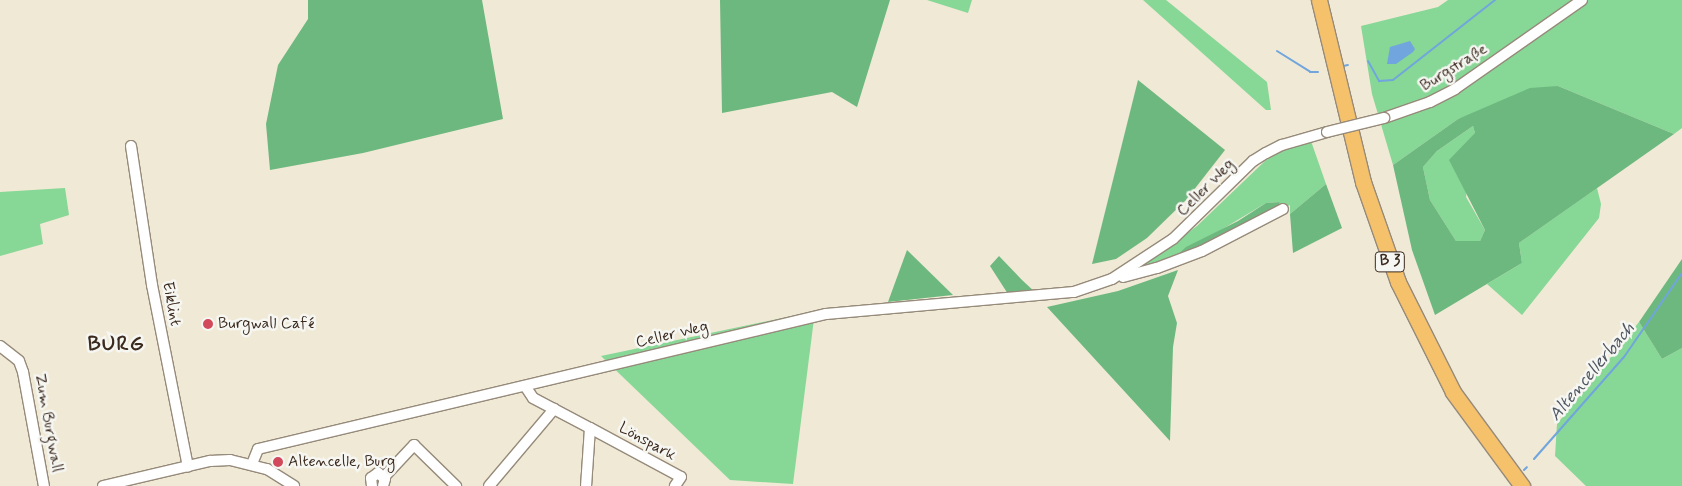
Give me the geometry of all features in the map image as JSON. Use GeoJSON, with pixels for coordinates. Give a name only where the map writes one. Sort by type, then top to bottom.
{"type":"FeatureCollection","features":[{"type":"Feature","properties":{"kind":"highway","name":"B 3"},"geometry":{"type":"LineString","coordinates":[[1319,0],[1363,182],[1398,282],[1453,392],[1522,486]]}},
{"type":"Feature","properties":{"kind":"street","name":"Burgstraße"},"geometry":{"type":"LineString","coordinates":[[1327,132],[1384,118],[1430,102],[1455,89],[1582,0]]}},
{"type":"Feature","properties":{"kind":"street","name":"Celler Weg"},"geometry":{"type":"LineString","coordinates":[[1112,279],[1148,257],[1192,224],[1253,162],[1282,145],[1327,132]]}},
{"type":"Feature","properties":{"kind":"street","name":"Eiklint"},"geometry":{"type":"LineString","coordinates":[[131,146],[152,285],[188,466]]}},
{"type":"Feature","properties":{"kind":"street","name":"Celler Weg"},"geometry":{"type":"LineString","coordinates":[[252,464],[258,450],[826,314],[1044,297],[1074,292],[1112,279],[1157,268],[1202,251],[1283,209]]}},
{"type":"Feature","properties":{"kind":"street","name":"Zum Burgwall"},"geometry":{"type":"LineString","coordinates":[[0,346],[19,361],[23,372],[44,486]]}},
{"type":"Feature","properties":{"kind":"street","name":"Lönspark"},"geometry":{"type":"LineString","coordinates":[[525,386],[533,398],[681,477],[675,486]]}},
{"type":"Feature","properties":{"kind":"street"},"geometry":{"type":"LineString","coordinates":[[489,486],[554,409]]}},
{"type":"Feature","properties":{"kind":"street"},"geometry":{"type":"LineString","coordinates":[[586,486],[590,428]]}},
{"type":"Feature","properties":{"kind":"street"},"geometry":{"type":"LineString","coordinates":[[372,486],[370,480],[374,474],[383,482],[414,445],[456,486]]}},
{"type":"Feature","properties":{"kind":"street"},"geometry":{"type":"LineString","coordinates":[[103,486],[188,466],[224,460],[252,464],[285,478],[294,486]]}},
{"type":"Feature","properties":{"kind":"green space"},"geometry":{"type":"Polygon","coordinates":[[[308,0],[482,0],[503,119],[363,153],[270,170],[266,124],[278,65],[308,19],[308,0]]]}},
{"type":"Feature","properties":{"kind":"green space"},"geometry":{"type":"Polygon","coordinates":[[[720,0],[890,0],[857,107],[832,92],[722,113],[720,0]]]}},
{"type":"Feature","properties":{"kind":"green space"},"geometry":{"type":"Polygon","coordinates":[[[927,0],[972,0],[968,13],[927,0]]]}},
{"type":"Feature","properties":{"kind":"green space"},"geometry":{"type":"Polygon","coordinates":[[[1143,0],[1166,0],[1267,82],[1271,110],[1266,110],[1143,0]]]}},
{"type":"Feature","properties":{"kind":"green space"},"geometry":{"type":"Polygon","coordinates":[[[1448,0],[1682,0],[1682,128],[1674,134],[1558,86],[1458,119],[1393,165],[1372,94],[1361,26],[1438,7],[1448,0]]]}},
{"type":"Feature","properties":{"kind":"green space"},"geometry":{"type":"Polygon","coordinates":[[[1138,80],[1225,150],[1186,200],[1147,238],[1116,259],[1092,264],[1138,80]]]}},
{"type":"Feature","properties":{"kind":"green space"},"geometry":{"type":"Polygon","coordinates":[[[1558,86],[1674,134],[1519,243],[1522,263],[1435,315],[1412,250],[1393,165],[1458,119],[1530,88],[1558,86]],[[1473,126],[1437,151],[1423,167],[1430,200],[1456,241],[1480,241],[1485,230],[1449,160],[1475,133],[1473,126]]]}},
{"type":"Feature","properties":{"kind":"green space"},"geometry":{"type":"Polygon","coordinates":[[[1473,126],[1475,133],[1466,197],[1485,230],[1480,241],[1456,241],[1430,200],[1423,167],[1437,151],[1473,126]]]}},
{"type":"Feature","properties":{"kind":"green space"},"geometry":{"type":"Polygon","coordinates":[[[1311,141],[1326,184],[1290,214],[1290,205],[1277,211],[1280,202],[1266,203],[1174,258],[1134,272],[1197,226],[1265,161],[1283,150],[1311,141]]]}},
{"type":"Feature","properties":{"kind":"green space"},"geometry":{"type":"Polygon","coordinates":[[[1326,184],[1342,228],[1293,253],[1290,214],[1326,184]]]}},
{"type":"Feature","properties":{"kind":"green space"},"geometry":{"type":"Polygon","coordinates":[[[65,188],[69,215],[40,224],[43,244],[0,256],[0,192],[65,188]]]}},
{"type":"Feature","properties":{"kind":"green space"},"geometry":{"type":"Polygon","coordinates":[[[1597,188],[1601,204],[1599,218],[1522,315],[1487,284],[1522,263],[1519,243],[1597,188]]]}},
{"type":"Feature","properties":{"kind":"green space"},"geometry":{"type":"Polygon","coordinates":[[[1280,202],[1277,211],[1247,228],[1173,259],[1186,247],[1238,221],[1266,203],[1280,202]]]}},
{"type":"Feature","properties":{"kind":"green space"},"geometry":{"type":"Polygon","coordinates":[[[907,250],[953,295],[888,302],[907,250]]]}},
{"type":"Feature","properties":{"kind":"green space"},"geometry":{"type":"Polygon","coordinates":[[[999,256],[1036,293],[1008,294],[990,266],[999,256]]]}},
{"type":"Feature","properties":{"kind":"green space"},"geometry":{"type":"Polygon","coordinates":[[[1682,259],[1682,348],[1662,359],[1639,322],[1682,259]]]}},
{"type":"Feature","properties":{"kind":"green space"},"geometry":{"type":"Polygon","coordinates":[[[1178,270],[1168,296],[1177,323],[1173,347],[1170,441],[1047,307],[1118,291],[1178,270]]]}},
{"type":"Feature","properties":{"kind":"green space"},"geometry":{"type":"Polygon","coordinates":[[[815,311],[793,484],[730,480],[601,356],[815,311]]]}},
{"type":"Feature","properties":{"kind":"green space"},"geometry":{"type":"Polygon","coordinates":[[[1639,322],[1662,359],[1682,348],[1682,486],[1586,486],[1555,456],[1557,424],[1639,322]]]}},
{"type":"Feature","properties":{"kind":"water"},"geometry":{"type":"Polygon","coordinates":[[[1410,41],[1415,49],[1413,52],[1396,64],[1387,64],[1390,47],[1410,41]]]}},
{"type":"Feature","properties":{"kind":"waterway"},"geometry":{"type":"LineString","coordinates":[[1368,61],[1379,81],[1393,80],[1495,0]]}},
{"type":"Feature","properties":{"kind":"waterway"},"geometry":{"type":"LineString","coordinates":[[1277,51],[1310,72],[1318,72]]}},
{"type":"Feature","properties":{"kind":"waterway"},"geometry":{"type":"LineString","coordinates":[[1343,66],[1348,65]]}},
{"type":"Feature","properties":{"kind":"waterway","name":"Altencellerbach"},"geometry":{"type":"LineString","coordinates":[[1534,459],[1624,357],[1682,273]]}},
{"type":"Feature","properties":{"kind":"waterway","name":"Altencellerbach"},"geometry":{"type":"LineString","coordinates":[[1524,470],[1527,467]]}},
{"type":"Feature","properties":{"kind":"place","name":"Burgwall Café"},"geometry":{"type":"Point","coordinates":[208,324]}},
{"type":"Feature","properties":{"kind":"place","name":"Altencelle, Burg"},"geometry":{"type":"Point","coordinates":[278,462]}},
{"type":"Feature","properties":{"kind":"district","name":"BURG"},"geometry":{"type":"Point","coordinates":[116,344]}}]}
